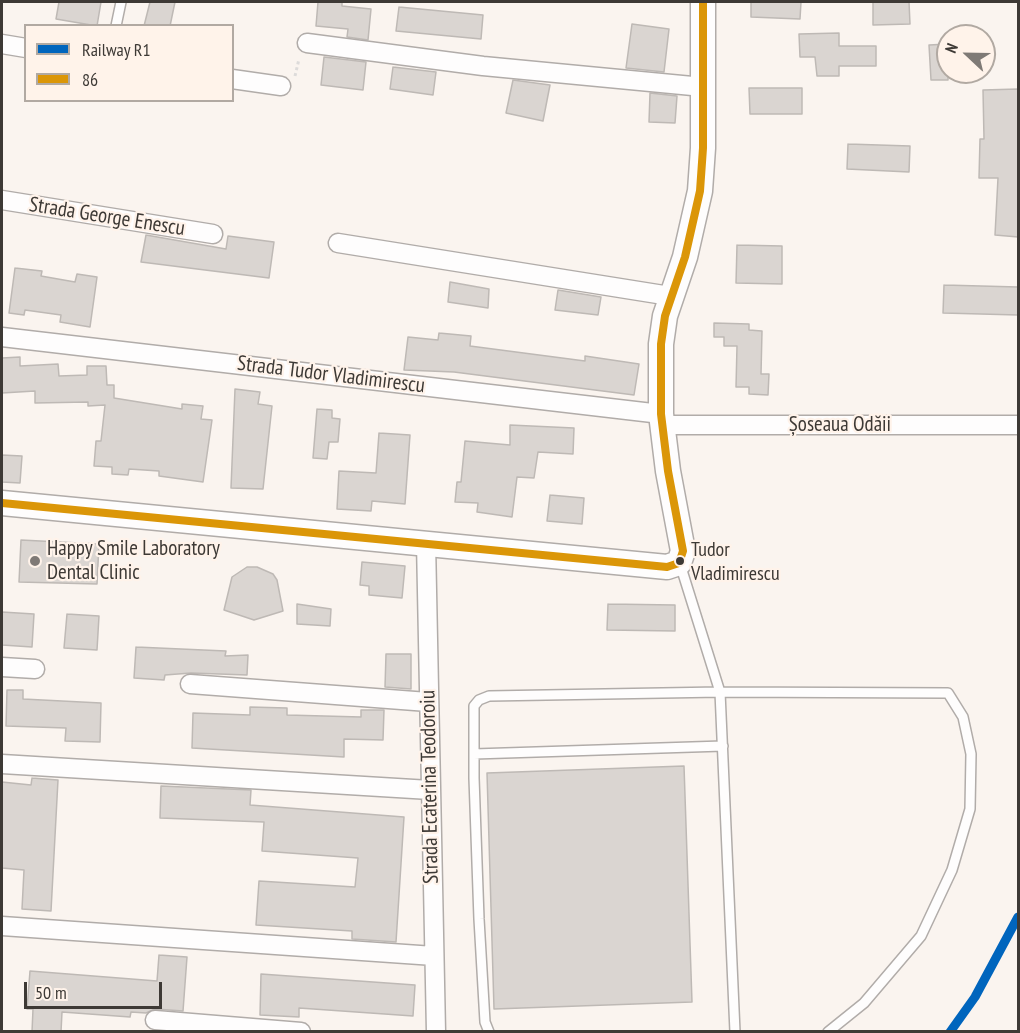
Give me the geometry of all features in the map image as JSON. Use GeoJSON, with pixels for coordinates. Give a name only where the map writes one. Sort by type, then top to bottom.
{"type":"FeatureCollection","features":[{"type":"Feature","properties":{"kind":"street"},"geometry":{"type":"LineString","coordinates":[[2,503],[667,567],[679,563],[683,551],[662,420],[661,344],[670,296],[685,257],[700,191],[703,87],[702,2]]}},
{"type":"Feature","properties":{"kind":"street"},"geometry":{"type":"LineString","coordinates":[[307,43],[483,66],[703,87]]}},
{"type":"Feature","properties":{"kind":"street"},"geometry":{"type":"LineString","coordinates":[[2,44],[24,48]]}},
{"type":"Feature","properties":{"kind":"street"},"geometry":{"type":"LineString","coordinates":[[234,79],[281,86]]}},
{"type":"Feature","properties":{"kind":"street","name":"Strada George Enescu"},"geometry":{"type":"LineString","coordinates":[[2,200],[213,234]]}},
{"type":"Feature","properties":{"kind":"street"},"geometry":{"type":"LineString","coordinates":[[338,243],[670,296]]}},
{"type":"Feature","properties":{"kind":"street","name":"Strada Tudor Vladimirescu"},"geometry":{"type":"LineString","coordinates":[[2,337],[662,420]]}},
{"type":"Feature","properties":{"kind":"street","name":"Șoseaua Odăii"},"geometry":{"type":"LineString","coordinates":[[662,420],[1018,425]]}},
{"type":"Feature","properties":{"kind":"street","name":"Strada Ecaterina Teodoroiu"},"geometry":{"type":"LineString","coordinates":[[426,542],[436,1032]]}},
{"type":"Feature","properties":{"kind":"street"},"geometry":{"type":"LineString","coordinates":[[2,667],[35,669]]}},
{"type":"Feature","properties":{"kind":"street"},"geometry":{"type":"LineString","coordinates":[[190,684],[428,702]]}},
{"type":"Feature","properties":{"kind":"street"},"geometry":{"type":"LineString","coordinates":[[2,764],[430,790]]}},
{"type":"Feature","properties":{"kind":"street"},"geometry":{"type":"LineString","coordinates":[[2,926],[434,956]]}},
{"type":"Feature","properties":{"kind":"street"},"geometry":{"type":"LineString","coordinates":[[155,1020],[301,1032]]}},
{"type":"Feature","properties":{"kind":"lane"},"geometry":{"type":"LineString","coordinates":[[116,24],[121,2]]}},
{"type":"Feature","properties":{"kind":"lane"},"geometry":{"type":"LineString","coordinates":[[679,563],[720,692],[735,1032]]}},
{"type":"Feature","properties":{"kind":"lane"},"geometry":{"type":"LineString","coordinates":[[489,1032],[485,1022],[479,920],[474,754],[474,706],[479,700],[489,696],[720,692],[948,693],[963,717],[971,754],[970,809],[952,870],[921,936],[864,1004],[828,1032]]}},
{"type":"Feature","properties":{"kind":"lane"},"geometry":{"type":"LineString","coordinates":[[474,754],[723,746]]}},
{"type":"Feature","properties":{"kind":"path"},"geometry":{"type":"LineString","coordinates":[[281,86],[290,83],[296,75],[302,46],[307,43]]}},
{"type":"Feature","properties":{"kind":"building"},"geometry":{"type":"Polygon","coordinates":[[[59,2],[101,2],[97,24],[56,19],[59,2]]]}},
{"type":"Feature","properties":{"kind":"building"},"geometry":{"type":"Polygon","coordinates":[[[150,2],[175,2],[170,24],[144,24],[150,2]]]}},
{"type":"Feature","properties":{"kind":"building"},"geometry":{"type":"Polygon","coordinates":[[[318,2],[342,2],[342,6],[371,9],[368,40],[347,37],[348,29],[316,26],[318,2]]]}},
{"type":"Feature","properties":{"kind":"building"},"geometry":{"type":"Polygon","coordinates":[[[751,2],[801,2],[800,19],[751,17],[751,2]]]}},
{"type":"Feature","properties":{"kind":"building"},"geometry":{"type":"Polygon","coordinates":[[[873,2],[909,2],[910,24],[873,25],[873,2]]]}},
{"type":"Feature","properties":{"kind":"building"},"geometry":{"type":"Polygon","coordinates":[[[399,7],[483,15],[481,39],[396,31],[399,7]]]}},
{"type":"Feature","properties":{"kind":"building"},"geometry":{"type":"Polygon","coordinates":[[[632,24],[669,29],[664,72],[626,68],[632,24]]]}},
{"type":"Feature","properties":{"kind":"building"},"geometry":{"type":"Polygon","coordinates":[[[839,33],[839,46],[876,46],[876,66],[839,66],[839,76],[817,76],[815,57],[800,57],[799,34],[839,33]]]}},
{"type":"Feature","properties":{"kind":"building"},"geometry":{"type":"Polygon","coordinates":[[[929,45],[936,45],[936,80],[931,80],[929,45]]]}},
{"type":"Feature","properties":{"kind":"building"},"geometry":{"type":"Polygon","coordinates":[[[324,57],[366,62],[363,90],[321,85],[324,57]]]}},
{"type":"Feature","properties":{"kind":"building"},"geometry":{"type":"Polygon","coordinates":[[[393,67],[436,72],[433,95],[390,89],[393,67]]]}},
{"type":"Feature","properties":{"kind":"building"},"geometry":{"type":"Polygon","coordinates":[[[513,80],[550,85],[543,121],[506,113],[513,80]]]}},
{"type":"Feature","properties":{"kind":"building"},"geometry":{"type":"Polygon","coordinates":[[[749,88],[802,88],[802,114],[750,114],[749,88]]]}},
{"type":"Feature","properties":{"kind":"building"},"geometry":{"type":"Polygon","coordinates":[[[1018,89],[1018,237],[995,235],[998,178],[979,178],[980,139],[984,139],[983,90],[1018,89]]]}},
{"type":"Feature","properties":{"kind":"building"},"geometry":{"type":"Polygon","coordinates":[[[650,93],[677,96],[675,123],[649,122],[650,93]]]}},
{"type":"Feature","properties":{"kind":"building"},"geometry":{"type":"Polygon","coordinates":[[[848,144],[910,146],[909,172],[847,169],[848,144]]]}},
{"type":"Feature","properties":{"kind":"building"},"geometry":{"type":"Polygon","coordinates":[[[146,235],[226,249],[228,236],[274,242],[269,278],[141,262],[146,235]]]}},
{"type":"Feature","properties":{"kind":"building"},"geometry":{"type":"Polygon","coordinates":[[[737,245],[782,246],[782,284],[736,283],[737,245]]]}},
{"type":"Feature","properties":{"kind":"building"},"geometry":{"type":"Polygon","coordinates":[[[15,268],[42,271],[41,276],[75,282],[77,274],[97,277],[90,327],[60,322],[61,315],[25,310],[24,315],[9,313],[15,268]]]}},
{"type":"Feature","properties":{"kind":"building"},"geometry":{"type":"Polygon","coordinates":[[[450,282],[489,289],[488,308],[448,302],[450,282]]]}},
{"type":"Feature","properties":{"kind":"building"},"geometry":{"type":"Polygon","coordinates":[[[944,285],[1018,287],[1018,315],[943,313],[944,285]]]}},
{"type":"Feature","properties":{"kind":"building"},"geometry":{"type":"Polygon","coordinates":[[[558,290],[601,297],[598,315],[555,310],[558,290]]]}},
{"type":"Feature","properties":{"kind":"building"},"geometry":{"type":"Polygon","coordinates":[[[714,323],[749,324],[749,330],[762,331],[761,374],[769,374],[768,395],[749,394],[749,387],[736,387],[737,346],[724,346],[724,337],[714,337],[714,323]]]}},
{"type":"Feature","properties":{"kind":"building"},"geometry":{"type":"Polygon","coordinates":[[[439,333],[471,336],[470,346],[585,361],[585,356],[639,364],[634,395],[454,372],[404,370],[408,337],[438,340],[439,333]]]}},
{"type":"Feature","properties":{"kind":"building"},"geometry":{"type":"Polygon","coordinates":[[[20,357],[20,366],[58,364],[59,376],[87,375],[87,366],[106,366],[107,385],[114,385],[114,398],[182,409],[182,404],[203,406],[201,419],[212,420],[203,482],[159,476],[159,471],[129,469],[128,475],[112,474],[112,467],[94,466],[96,441],[101,441],[105,405],[88,406],[88,402],[35,403],[35,391],[2,393],[2,358],[20,357]]]}},
{"type":"Feature","properties":{"kind":"building"},"geometry":{"type":"Polygon","coordinates":[[[235,389],[260,392],[258,404],[272,406],[263,489],[231,488],[235,389]]]}},
{"type":"Feature","properties":{"kind":"building"},"geometry":{"type":"Polygon","coordinates":[[[317,409],[332,410],[332,418],[340,419],[338,442],[329,442],[327,459],[313,458],[317,409]]]}},
{"type":"Feature","properties":{"kind":"building"},"geometry":{"type":"Polygon","coordinates":[[[510,425],[574,428],[573,454],[538,452],[534,478],[517,477],[512,517],[477,512],[478,503],[455,502],[457,482],[461,482],[465,441],[510,445],[510,425]]]}},
{"type":"Feature","properties":{"kind":"building"},"geometry":{"type":"Polygon","coordinates":[[[379,433],[410,435],[405,504],[372,501],[371,511],[337,509],[339,471],[376,473],[379,433]]]}},
{"type":"Feature","properties":{"kind":"building"},"geometry":{"type":"Polygon","coordinates":[[[2,455],[22,456],[20,483],[2,482],[2,455]]]}},
{"type":"Feature","properties":{"kind":"building"},"geometry":{"type":"Polygon","coordinates":[[[550,495],[584,498],[582,524],[547,521],[550,495]]]}},
{"type":"Feature","properties":{"kind":"building"},"geometry":{"type":"Polygon","coordinates":[[[21,540],[99,544],[97,584],[19,582],[21,540]]]}},
{"type":"Feature","properties":{"kind":"building"},"geometry":{"type":"Polygon","coordinates":[[[362,562],[405,566],[402,598],[369,595],[369,586],[360,585],[362,562]]]}},
{"type":"Feature","properties":{"kind":"building"},"geometry":{"type":"Polygon","coordinates":[[[247,567],[257,567],[273,574],[277,580],[283,611],[254,620],[224,610],[232,577],[247,567]]]}},
{"type":"Feature","properties":{"kind":"building"},"geometry":{"type":"Polygon","coordinates":[[[297,604],[331,609],[330,626],[297,624],[297,604]]]}},
{"type":"Feature","properties":{"kind":"building"},"geometry":{"type":"Polygon","coordinates":[[[608,604],[675,605],[675,631],[607,630],[608,604]]]}},
{"type":"Feature","properties":{"kind":"building"},"geometry":{"type":"Polygon","coordinates":[[[2,612],[34,614],[32,647],[2,645],[2,612]]]}},
{"type":"Feature","properties":{"kind":"building"},"geometry":{"type":"Polygon","coordinates":[[[67,614],[99,616],[97,650],[64,648],[67,614]]]}},
{"type":"Feature","properties":{"kind":"building"},"geometry":{"type":"Polygon","coordinates":[[[136,647],[226,651],[225,656],[248,655],[247,675],[191,673],[165,675],[164,680],[134,678],[136,647]]]}},
{"type":"Feature","properties":{"kind":"building"},"geometry":{"type":"Polygon","coordinates":[[[386,654],[411,654],[411,689],[385,687],[386,654]]]}},
{"type":"Feature","properties":{"kind":"building"},"geometry":{"type":"Polygon","coordinates":[[[7,690],[23,690],[23,699],[101,703],[100,742],[65,741],[66,728],[6,726],[7,690]]]}},
{"type":"Feature","properties":{"kind":"building"},"geometry":{"type":"Polygon","coordinates":[[[250,707],[287,708],[287,715],[361,717],[361,710],[384,710],[383,740],[344,739],[344,757],[192,748],[193,713],[250,715],[250,707]]]}},
{"type":"Feature","properties":{"kind":"building"},"geometry":{"type":"Polygon","coordinates":[[[684,766],[692,1002],[494,1009],[487,773],[684,766]]]}},
{"type":"Feature","properties":{"kind":"building"},"geometry":{"type":"Polygon","coordinates":[[[32,778],[58,780],[51,911],[22,909],[24,870],[2,868],[2,782],[31,785],[32,778]]]}},
{"type":"Feature","properties":{"kind":"building"},"geometry":{"type":"Polygon","coordinates":[[[161,786],[251,790],[250,805],[404,817],[396,942],[352,939],[352,931],[256,925],[259,881],[355,887],[358,858],[262,851],[264,822],[160,818],[161,786]]]}},
{"type":"Feature","properties":{"kind":"building"},"geometry":{"type":"Polygon","coordinates":[[[159,955],[187,957],[183,1011],[155,1009],[146,1013],[131,1012],[130,1017],[62,1012],[61,1032],[32,1032],[33,1009],[27,1009],[30,971],[157,981],[159,955]]]}},
{"type":"Feature","properties":{"kind":"building"},"geometry":{"type":"Polygon","coordinates":[[[261,974],[415,985],[413,1016],[299,1008],[299,1017],[260,1015],[261,974]]]}},
{"type":"Feature","properties":{"kind":"rail line","name":"R1"},"geometry":{"type":"LineString","coordinates":[[950,1032],[975,997],[1018,917]]}},
{"type":"Feature","properties":{"kind":"transit line","name":"86"},"geometry":{"type":"LineString","coordinates":[[2,503],[667,567],[679,563],[683,551],[668,471],[661,414],[661,344],[665,316],[685,257],[700,191],[703,148],[703,2]]}},
{"type":"Feature","properties":{"kind":"place","name":"Happy Smile Laboratory Dental Clinic"},"geometry":{"type":"Point","coordinates":[35,561]}},
{"type":"Feature","properties":{"kind":"place","name":"Tudor Vladimirescu"},"geometry":{"type":"Point","coordinates":[680,561]}}]}
